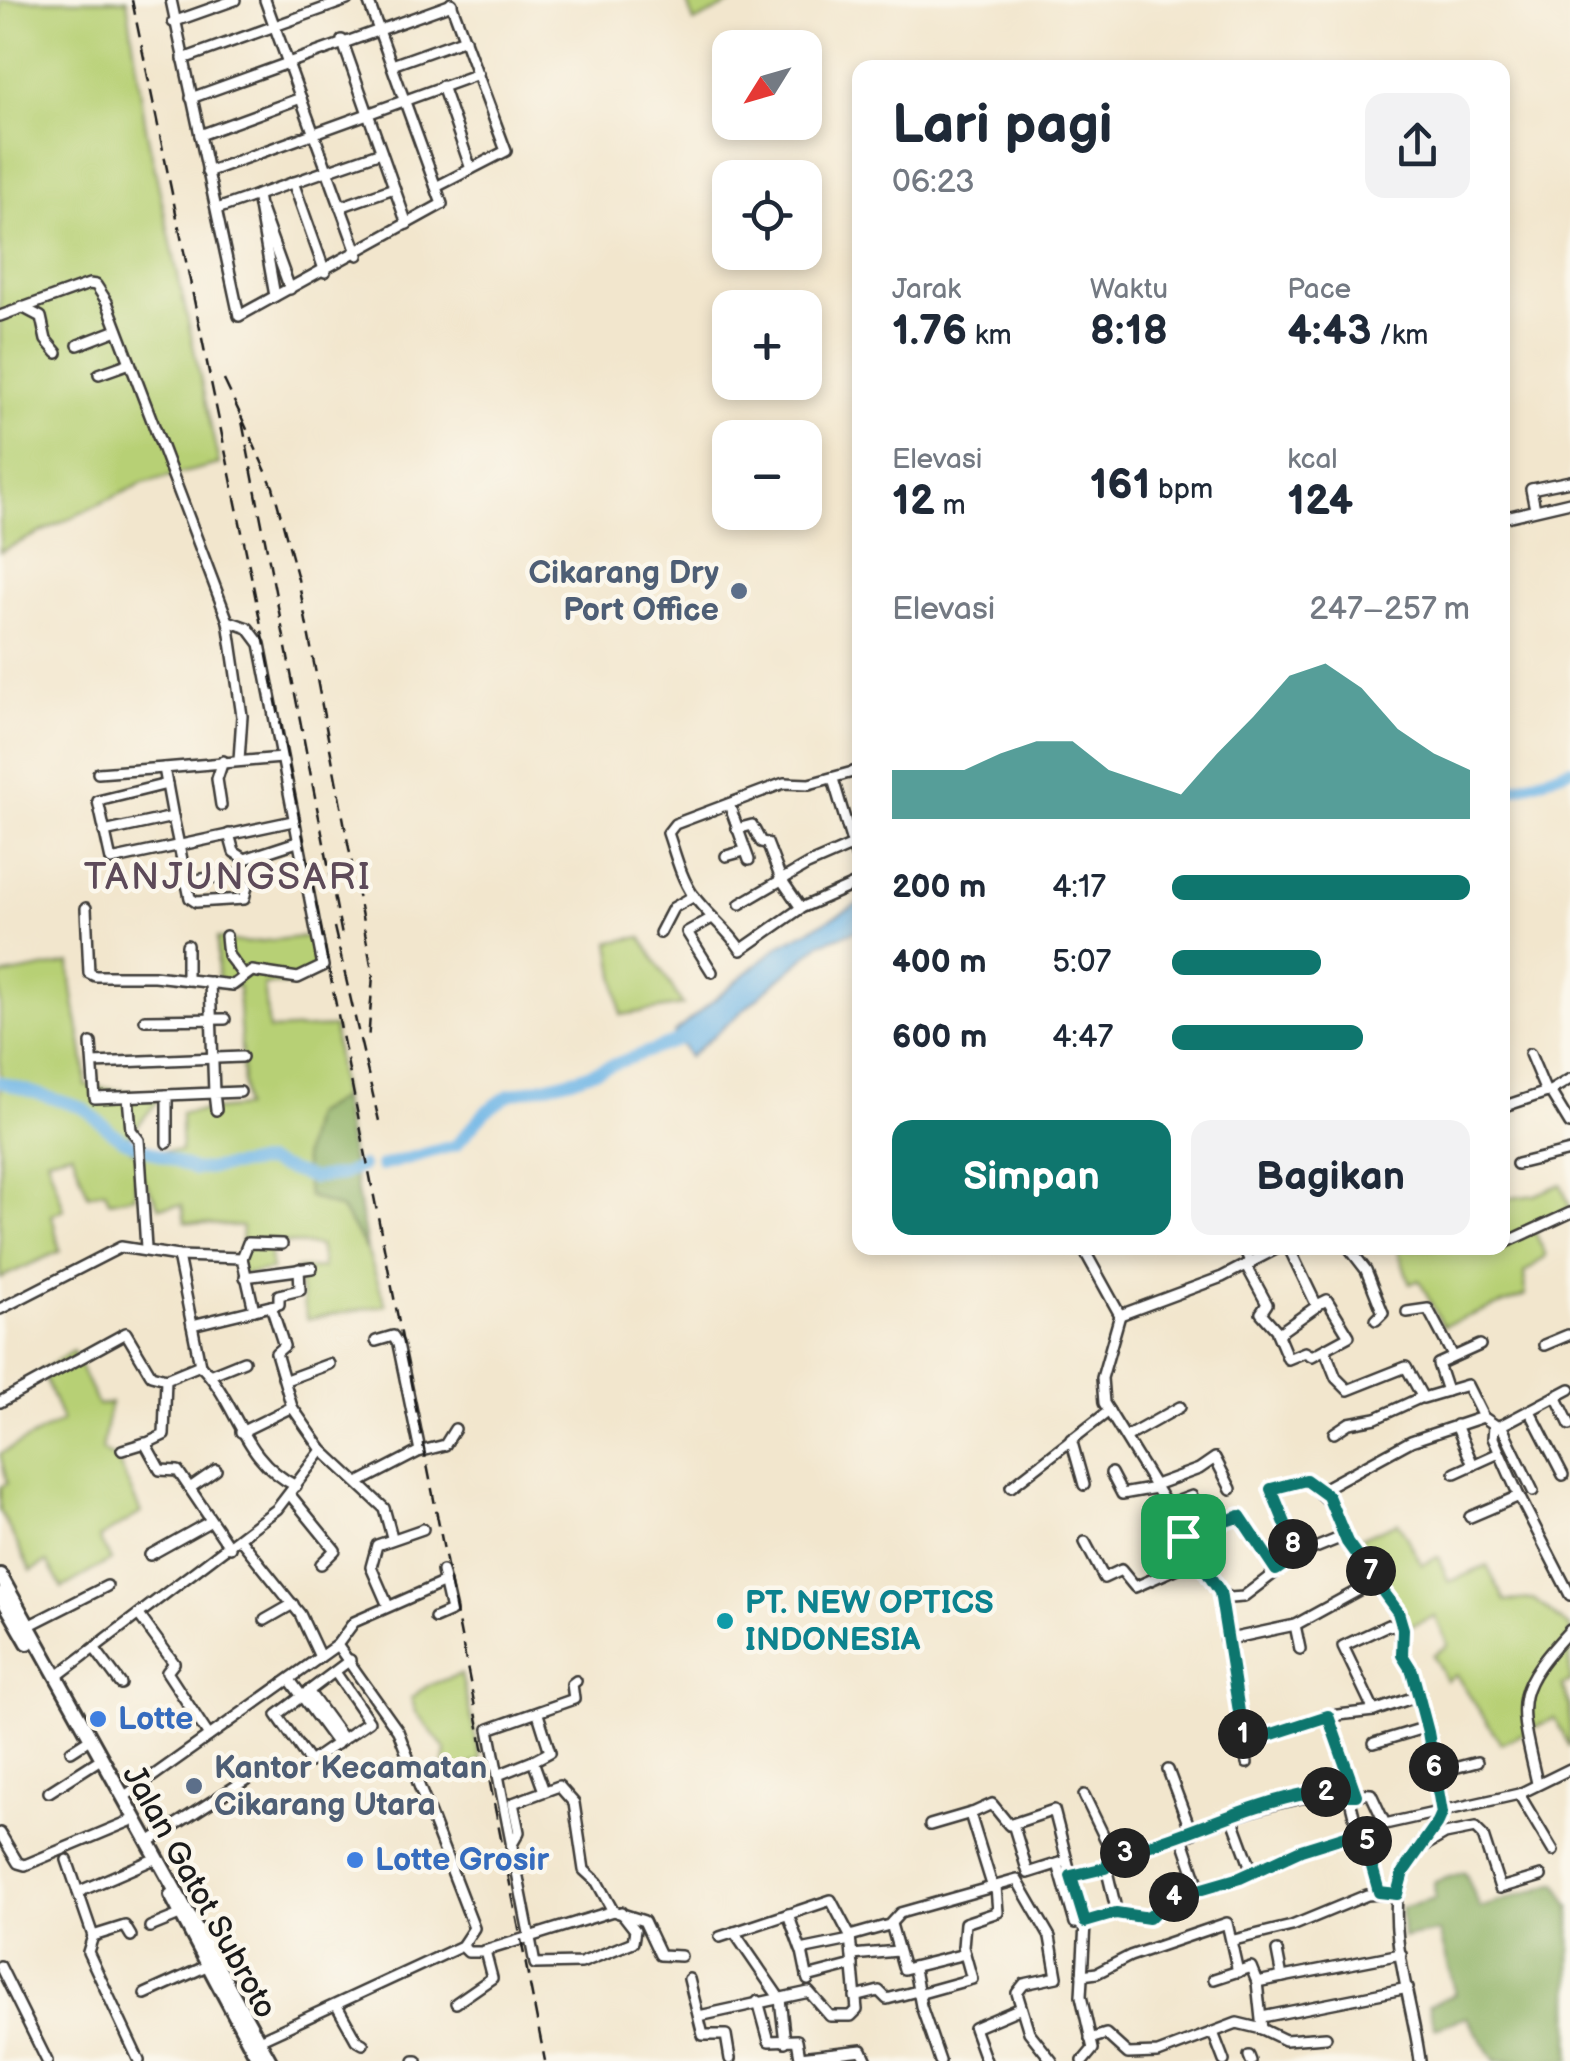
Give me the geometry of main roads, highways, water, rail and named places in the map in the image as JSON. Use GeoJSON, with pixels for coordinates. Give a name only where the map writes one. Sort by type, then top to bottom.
{"type":"FeatureCollection","features":[{"type":"Feature","properties":{"kind":"highway","name":"Jalan Gatot Subroto"},"geometry":{"type":"LineString","coordinates":[[0,1575],[270,2061]]}},
{"type":"Feature","properties":{"kind":"highway","name":"Jalan Gatot Subroto"},"geometry":{"type":"LineString","coordinates":[[0,1594],[182,1914],[259,2061]]}},
{"type":"Feature","properties":{"kind":"water"},"geometry":{"type":"Polygon","coordinates":[[[852,907],[852,932],[821,943],[689,1057],[674,1033],[779,946],[852,907]]]}},
{"type":"Feature","properties":{"kind":"waterway"},"geometry":{"type":"LineString","coordinates":[[1510,790],[1570,769]]}},
{"type":"Feature","properties":{"kind":"waterway"},"geometry":{"type":"LineString","coordinates":[[381,1166],[456,1145],[485,1112],[509,1095],[580,1077],[692,1035]]}},
{"type":"Feature","properties":{"kind":"waterway"},"geometry":{"type":"LineString","coordinates":[[0,1082],[83,1108],[121,1139],[195,1170],[266,1162],[312,1178],[342,1175],[362,1166]]}},
{"type":"Feature","properties":{"kind":"railway"},"geometry":{"type":"LineString","coordinates":[[132,0],[254,590],[545,2061]]}},
{"type":"Feature","properties":{"kind":"railway"},"geometry":{"type":"LineString","coordinates":[[224,380],[241,416],[343,941]]}},
{"type":"Feature","properties":{"kind":"railway"},"geometry":{"type":"LineString","coordinates":[[241,416],[273,487],[298,579],[373,975],[368,1042]]}},
{"type":"Feature","properties":{"kind":"railway"},"geometry":{"type":"LineString","coordinates":[[334,927],[379,1121]]}},
{"type":"Feature","properties":{"kind":"place","name":"Cikarang Dry Port Office"},"geometry":{"type":"Point","coordinates":[739,591]}},
{"type":"Feature","properties":{"kind":"place","name":"PT. NEW OPTICS INDONESIA"},"geometry":{"type":"Point","coordinates":[725,1621]}},
{"type":"Feature","properties":{"kind":"place","name":"Lotte"},"geometry":{"type":"Point","coordinates":[98,1719]}},
{"type":"Feature","properties":{"kind":"place","name":"Kantor Kecamatan Cikarang Utara"},"geometry":{"type":"Point","coordinates":[194,1786]}},
{"type":"Feature","properties":{"kind":"place","name":"Lotte Grosir"},"geometry":{"type":"Point","coordinates":[355,1860]}},
{"type":"Feature","properties":{"kind":"district","name":"TANJUNGSARI"},"geometry":{"type":"Point","coordinates":[228,877]}}]}
